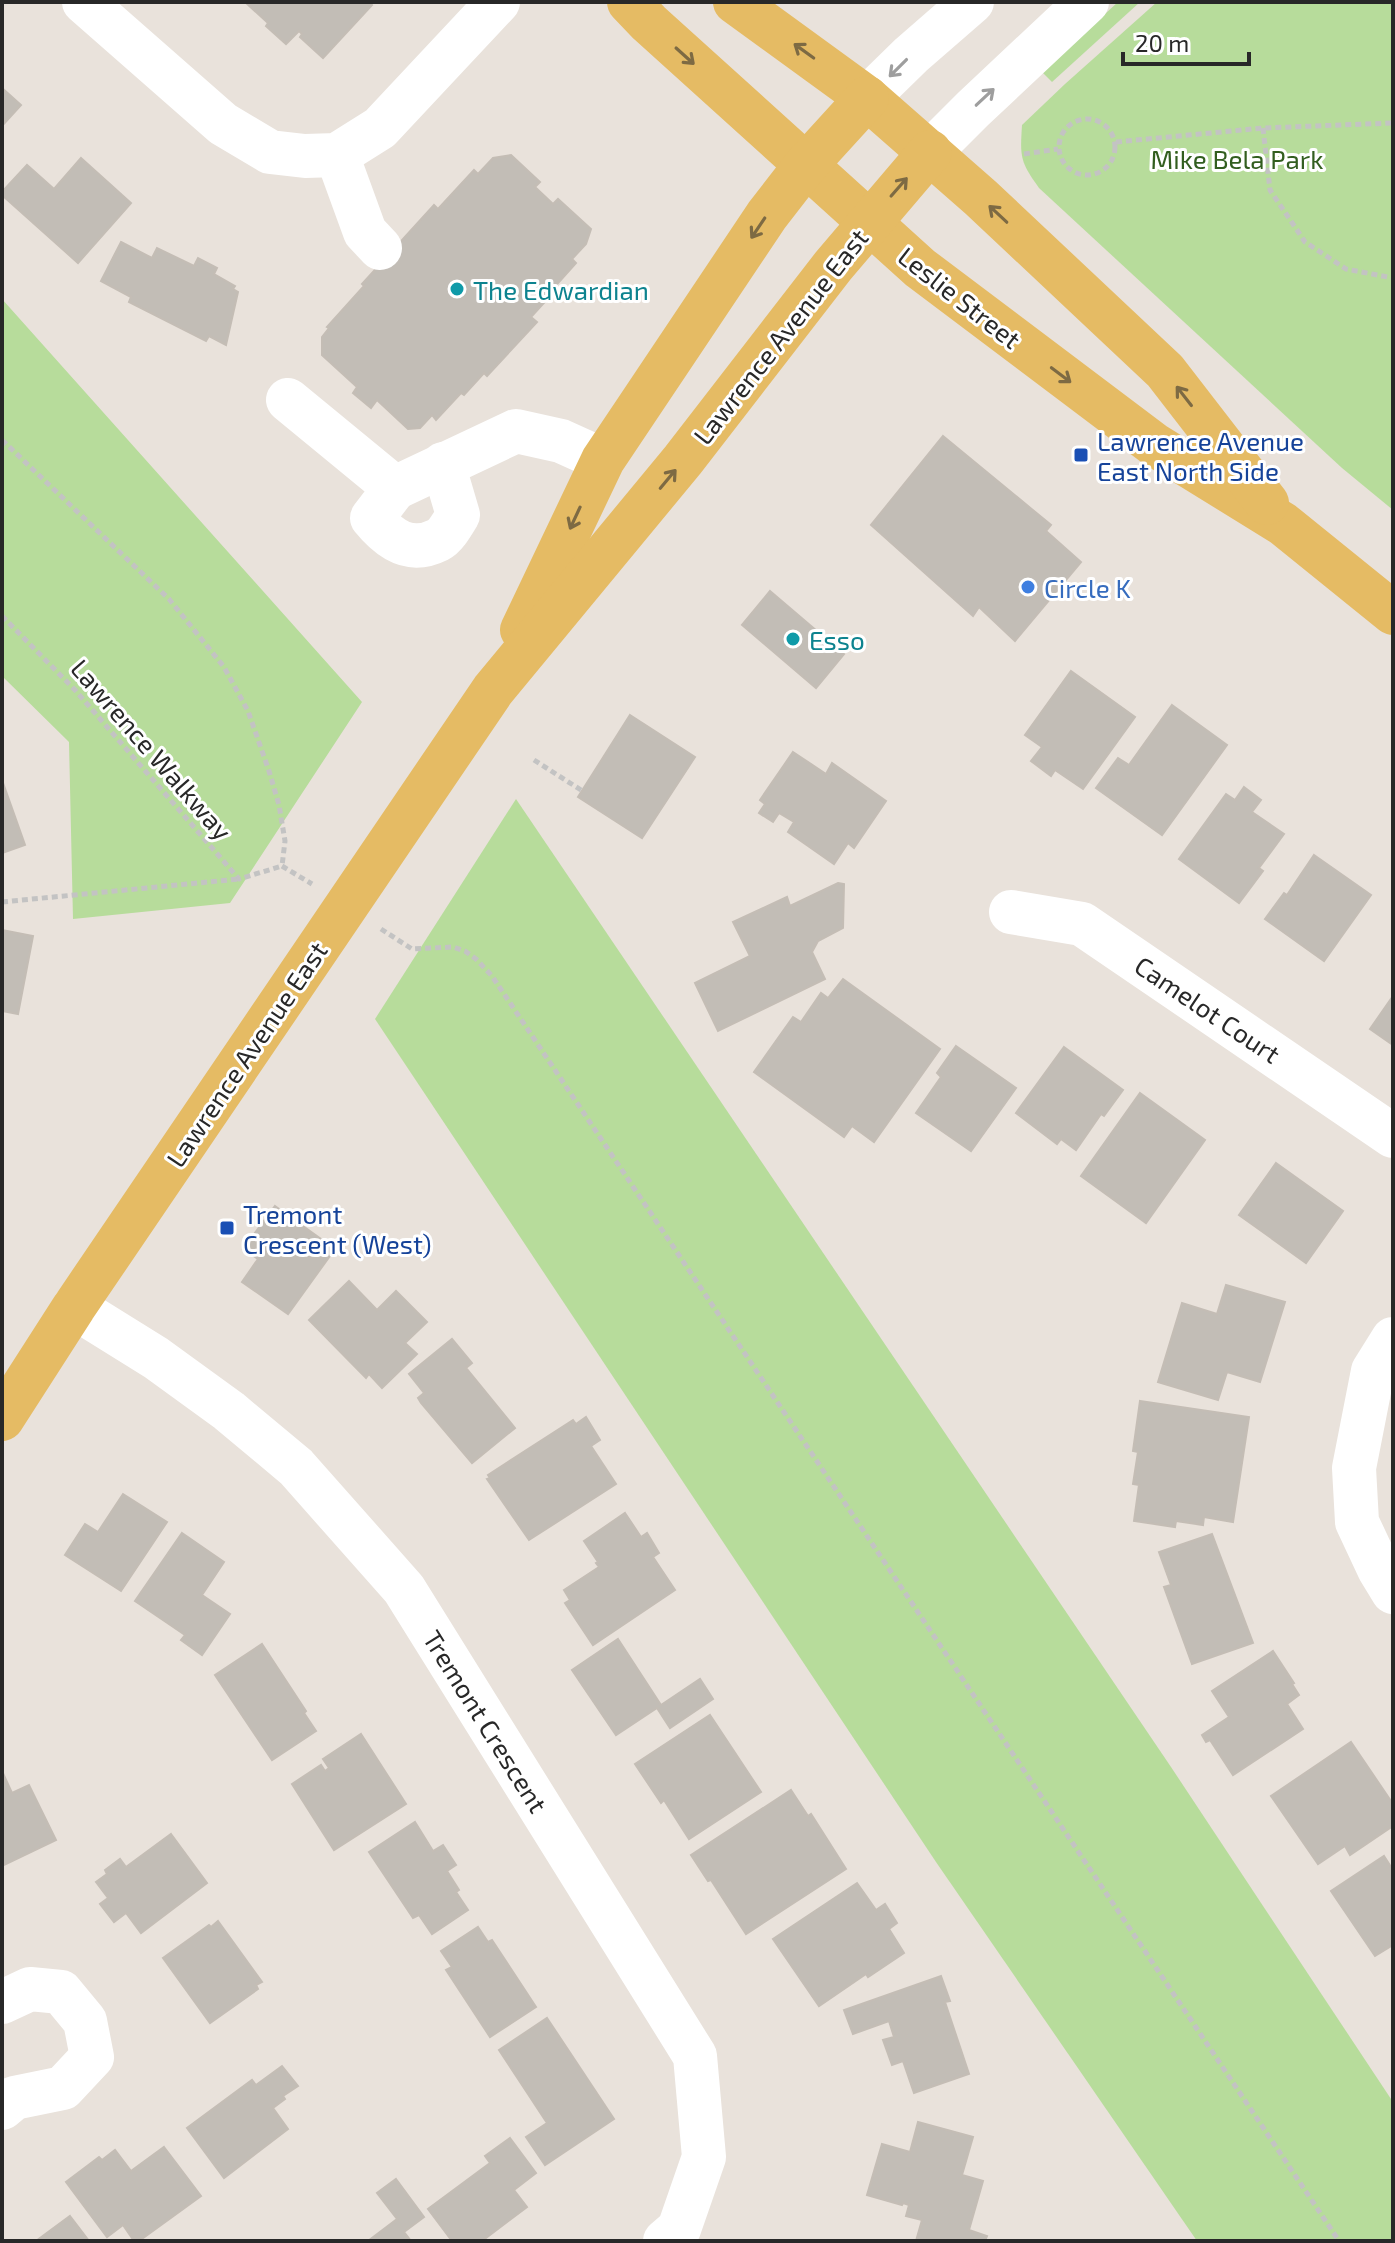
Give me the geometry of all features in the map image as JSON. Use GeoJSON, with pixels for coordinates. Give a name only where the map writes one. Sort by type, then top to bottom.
{"type":"FeatureCollection","features":[{"type":"Feature","properties":{"kind":"main road","name":"Leslie Street"},"geometry":{"type":"LineString","coordinates":[[629,2],[920,268],[1155,445],[1283,524],[1393,613]]}},
{"type":"Feature","properties":{"kind":"main road","name":"Leslie Street"},"geometry":{"type":"LineString","coordinates":[[735,2],[867,98],[930,152],[1165,371],[1283,524]]}},
{"type":"Feature","properties":{"kind":"main road","name":"Lawrence Avenue East"},"geometry":{"type":"LineString","coordinates":[[493,690],[603,460],[767,215],[805,166],[867,98]]}},
{"type":"Feature","properties":{"kind":"main road","name":"Lawrence Avenue East"},"geometry":{"type":"LineString","coordinates":[[2,1419],[74,1307],[493,690],[683,460],[868,223],[930,152]]}},
{"type":"Feature","properties":{"kind":"street"},"geometry":{"type":"LineString","coordinates":[[84,2],[223,124],[270,152],[305,156],[337,155],[380,128],[498,2]]}},
{"type":"Feature","properties":{"kind":"street","name":"Lawrence Avenue East"},"geometry":{"type":"LineString","coordinates":[[867,98],[972,2]]}},
{"type":"Feature","properties":{"kind":"street","name":"Lawrence Avenue East"},"geometry":{"type":"LineString","coordinates":[[930,152],[1087,2]]}},
{"type":"Feature","properties":{"kind":"street"},"geometry":{"type":"LineString","coordinates":[[337,155],[365,232],[380,248]]}},
{"type":"Feature","properties":{"kind":"street"},"geometry":{"type":"LineString","coordinates":[[288,400],[395,488]]}},
{"type":"Feature","properties":{"kind":"street"},"geometry":{"type":"LineString","coordinates":[[443,464],[458,515],[440,539],[412,546],[387,536],[372,518],[395,488],[443,464],[516,431],[561,441],[603,460]]}},
{"type":"Feature","properties":{"kind":"street","name":"Camelot Court"},"geometry":{"type":"LineString","coordinates":[[1011,912],[1082,924],[1393,1136]]}},
{"type":"Feature","properties":{"kind":"street","name":"Tremont Crescent"},"geometry":{"type":"LineString","coordinates":[[74,1307],[156,1358],[217,1402],[296,1467],[404,1589],[695,2056],[704,2157],[679,2229],[665,2241]]}},
{"type":"Feature","properties":{"kind":"street"},"geometry":{"type":"LineString","coordinates":[[1393,1339],[1373,1371],[1354,1468],[1357,1522],[1393,1592]]}},
{"type":"Feature","properties":{"kind":"street"},"geometry":{"type":"LineString","coordinates":[[2,2002],[30,1989],[61,1992],[85,2021],[92,2057],[63,2088],[6,2096]]}},
{"type":"Feature","properties":{"kind":"path"},"geometry":{"type":"LineString","coordinates":[[1088,118],[1106,125],[1116,142],[1113,160],[1108,167],[1091,175],[1073,172],[1061,158],[1059,149],[1064,131],[1079,120],[1088,118]]}},
{"type":"Feature","properties":{"kind":"path"},"geometry":{"type":"LineString","coordinates":[[1116,142],[1263,128],[1393,123]]}},
{"type":"Feature","properties":{"kind":"path"},"geometry":{"type":"LineString","coordinates":[[1263,128],[1270,190],[1305,242],[1346,269],[1393,278]]}},
{"type":"Feature","properties":{"kind":"path"},"geometry":{"type":"LineString","coordinates":[[1024,154],[1059,149]]}},
{"type":"Feature","properties":{"kind":"path"},"geometry":{"type":"LineString","coordinates":[[2,440],[169,599],[224,667],[248,711],[269,771],[282,817],[285,841],[282,866]]}},
{"type":"Feature","properties":{"kind":"path","name":"Lawrence Walkway"},"geometry":{"type":"LineString","coordinates":[[2,616],[75,690],[239,879]]}},
{"type":"Feature","properties":{"kind":"path"},"geometry":{"type":"LineString","coordinates":[[534,760],[581,790]]}},
{"type":"Feature","properties":{"kind":"path"},"geometry":{"type":"LineString","coordinates":[[2,902],[239,879],[282,866],[303,879]]}},
{"type":"Feature","properties":{"kind":"path"},"geometry":{"type":"LineString","coordinates":[[390,935],[412,949],[453,947],[465,951],[492,976],[1339,2241]]}},
{"type":"Feature","properties":{"kind":"green space"},"geometry":{"type":"Polygon","coordinates":[[[1118,2],[1140,2],[1052,82],[1042,72],[1118,2]]]}},
{"type":"Feature","properties":{"kind":"green space","name":"Mike Bela Park"},"geometry":{"type":"Polygon","coordinates":[[[1157,2],[1393,2],[1393,510],[1342,468],[1039,188],[1028,172],[1021,152],[1022,125],[1157,2]]]}},
{"type":"Feature","properties":{"kind":"green space"},"geometry":{"type":"Polygon","coordinates":[[[2,299],[362,702],[230,903],[73,919],[69,742],[2,676],[2,299]]]}},
{"type":"Feature","properties":{"kind":"green space"},"geometry":{"type":"Polygon","coordinates":[[[516,799],[1171,1767],[1393,2102],[1393,2241],[1197,2241],[936,1862],[375,1019],[516,799]]]}},
{"type":"Feature","properties":{"kind":"building"},"geometry":{"type":"Polygon","coordinates":[[[245,2],[369,2],[372,5],[323,58],[300,37],[302,34],[299,31],[286,44],[245,2]]]}},
{"type":"Feature","properties":{"kind":"building"},"geometry":{"type":"Polygon","coordinates":[[[2,88],[21,105],[2,126],[2,88]]]}},
{"type":"Feature","properties":{"kind":"building","name":"The Edwardian"},"geometry":{"type":"Polygon","coordinates":[[[511,155],[540,182],[535,187],[553,204],[558,199],[591,229],[586,244],[572,259],[576,263],[531,317],[537,322],[487,376],[484,373],[436,420],[432,415],[420,428],[408,429],[377,400],[371,408],[353,393],[357,387],[322,355],[322,337],[327,327],[364,286],[362,284],[434,205],[438,209],[474,170],[478,174],[493,158],[511,155]]]}},
{"type":"Feature","properties":{"kind":"building"},"geometry":{"type":"Polygon","coordinates":[[[81,158],[131,203],[78,263],[2,192],[27,165],[54,189],[81,158]]]}},
{"type":"Feature","properties":{"kind":"building"},"geometry":{"type":"Polygon","coordinates":[[[121,242],[152,258],[157,248],[194,266],[198,258],[217,268],[214,274],[235,286],[233,289],[238,292],[226,345],[209,336],[206,341],[129,302],[131,297],[101,281],[121,242]]]}},
{"type":"Feature","properties":{"kind":"building"},"geometry":{"type":"Polygon","coordinates":[[[943,436],[1051,525],[1046,531],[1081,562],[1015,641],[979,607],[973,616],[871,525],[943,436]]]}},
{"type":"Feature","properties":{"kind":"building","name":"Esso"},"geometry":{"type":"Polygon","coordinates":[[[770,591],[844,654],[816,688],[742,625],[770,591]]]}},
{"type":"Feature","properties":{"kind":"building"},"geometry":{"type":"Polygon","coordinates":[[[1071,671],[1135,717],[1083,789],[1055,770],[1051,776],[1031,761],[1042,747],[1025,735],[1071,671]]]}},
{"type":"Feature","properties":{"kind":"building"},"geometry":{"type":"Polygon","coordinates":[[[1172,705],[1227,745],[1162,835],[1096,788],[1118,758],[1129,765],[1172,705]]]}},
{"type":"Feature","properties":{"kind":"building"},"geometry":{"type":"Polygon","coordinates":[[[630,715],[695,757],[642,838],[578,797],[630,715]]]}},
{"type":"Feature","properties":{"kind":"building"},"geometry":{"type":"Polygon","coordinates":[[[793,752],[826,774],[832,763],[886,801],[854,848],[848,843],[834,864],[788,832],[794,822],[779,813],[773,822],[759,813],[765,804],[760,800],[793,752]]]}},
{"type":"Feature","properties":{"kind":"building"},"geometry":{"type":"Polygon","coordinates":[[[2,780],[25,845],[2,853],[2,780]]]}},
{"type":"Feature","properties":{"kind":"building"},"geometry":{"type":"Polygon","coordinates":[[[1244,787],[1261,800],[1252,812],[1284,834],[1259,868],[1263,871],[1239,903],[1179,859],[1226,794],[1235,800],[1244,787]]]}},
{"type":"Feature","properties":{"kind":"building"},"geometry":{"type":"Polygon","coordinates":[[[1314,855],[1371,895],[1324,961],[1265,919],[1284,893],[1287,895],[1314,855]]]}},
{"type":"Feature","properties":{"kind":"building"},"geometry":{"type":"Polygon","coordinates":[[[838,883],[844,884],[843,928],[818,941],[812,952],[825,979],[718,1031],[695,983],[750,956],[733,922],[787,897],[790,906],[838,883]]]}},
{"type":"Feature","properties":{"kind":"building"},"geometry":{"type":"Polygon","coordinates":[[[2,930],[33,936],[18,1014],[2,1011],[2,930]]]}},
{"type":"Feature","properties":{"kind":"building"},"geometry":{"type":"Polygon","coordinates":[[[843,979],[940,1049],[874,1142],[852,1126],[844,1137],[754,1072],[793,1017],[801,1022],[821,993],[828,998],[843,979]]]}},
{"type":"Feature","properties":{"kind":"building"},"geometry":{"type":"Polygon","coordinates":[[[1393,996],[1393,1045],[1370,1029],[1393,996]]]}},
{"type":"Feature","properties":{"kind":"building"},"geometry":{"type":"Polygon","coordinates":[[[956,1046],[1016,1088],[971,1151],[916,1113],[941,1077],[937,1073],[956,1046]]]}},
{"type":"Feature","properties":{"kind":"building"},"geometry":{"type":"Polygon","coordinates":[[[1064,1047],[1123,1090],[1104,1116],[1101,1114],[1076,1150],[1061,1139],[1057,1144],[1016,1113],[1064,1047]]]}},
{"type":"Feature","properties":{"kind":"building"},"geometry":{"type":"Polygon","coordinates":[[[1140,1093],[1205,1140],[1146,1223],[1081,1176],[1140,1093]]]}},
{"type":"Feature","properties":{"kind":"building"},"geometry":{"type":"Polygon","coordinates":[[[1276,1163],[1343,1211],[1306,1263],[1239,1215],[1276,1163]]]}},
{"type":"Feature","properties":{"kind":"building"},"geometry":{"type":"Polygon","coordinates":[[[275,1206],[335,1249],[288,1314],[242,1282],[258,1259],[243,1249],[275,1206]]]}},
{"type":"Feature","properties":{"kind":"building"},"geometry":{"type":"Polygon","coordinates":[[[349,1281],[377,1310],[396,1291],[427,1322],[405,1343],[417,1354],[382,1388],[369,1374],[366,1378],[309,1320],[349,1281]]]}},
{"type":"Feature","properties":{"kind":"building"},"geometry":{"type":"Polygon","coordinates":[[[1226,1285],[1285,1302],[1260,1382],[1227,1372],[1218,1400],[1158,1382],[1182,1303],[1217,1314],[1226,1285]]]}},
{"type":"Feature","properties":{"kind":"building"},"geometry":{"type":"Polygon","coordinates":[[[452,1339],[472,1363],[466,1368],[515,1428],[472,1463],[421,1403],[418,1398],[424,1393],[409,1374],[452,1339]]]}},
{"type":"Feature","properties":{"kind":"building"},"geometry":{"type":"Polygon","coordinates":[[[1140,1401],[1249,1417],[1233,1522],[1204,1517],[1203,1525],[1176,1521],[1175,1527],[1134,1521],[1139,1485],[1133,1484],[1138,1452],[1133,1451],[1140,1401]]]}},
{"type":"Feature","properties":{"kind":"building"},"geometry":{"type":"Polygon","coordinates":[[[586,1417],[600,1440],[591,1446],[616,1484],[529,1540],[487,1479],[490,1478],[488,1475],[573,1420],[576,1424],[586,1417]]]}},
{"type":"Feature","properties":{"kind":"building"},"geometry":{"type":"Polygon","coordinates":[[[123,1494],[167,1522],[121,1591],[65,1555],[85,1524],[98,1532],[123,1494]]]}},
{"type":"Feature","properties":{"kind":"building"},"geometry":{"type":"Polygon","coordinates":[[[625,1513],[641,1537],[647,1533],[659,1553],[653,1557],[675,1590],[593,1645],[565,1603],[570,1600],[564,1590],[599,1567],[584,1541],[625,1513]]]}},
{"type":"Feature","properties":{"kind":"building"},"geometry":{"type":"Polygon","coordinates":[[[182,1533],[224,1562],[202,1595],[230,1614],[202,1655],[181,1640],[185,1635],[135,1601],[182,1533]]]}},
{"type":"Feature","properties":{"kind":"building"},"geometry":{"type":"Polygon","coordinates":[[[1212,1534],[1253,1643],[1192,1664],[1164,1587],[1171,1585],[1159,1552],[1212,1534]]]}},
{"type":"Feature","properties":{"kind":"building"},"geometry":{"type":"Polygon","coordinates":[[[618,1639],[661,1705],[700,1679],[713,1699],[670,1728],[657,1708],[616,1735],[572,1670],[618,1639]]]}},
{"type":"Feature","properties":{"kind":"building"},"geometry":{"type":"Polygon","coordinates":[[[262,1644],[316,1731],[272,1760],[215,1675],[262,1644]]]}},
{"type":"Feature","properties":{"kind":"building"},"geometry":{"type":"Polygon","coordinates":[[[1273,1651],[1299,1695],[1287,1704],[1303,1729],[1233,1775],[1210,1740],[1206,1742],[1202,1735],[1229,1717],[1212,1691],[1273,1651]]]}},
{"type":"Feature","properties":{"kind":"building"},"geometry":{"type":"Polygon","coordinates":[[[710,1715],[761,1792],[689,1839],[664,1800],[661,1803],[635,1764],[710,1715]]]}},
{"type":"Feature","properties":{"kind":"building"},"geometry":{"type":"Polygon","coordinates":[[[361,1734],[406,1804],[334,1850],[292,1784],[321,1765],[325,1771],[329,1768],[323,1759],[361,1734]]]}},
{"type":"Feature","properties":{"kind":"building"},"geometry":{"type":"Polygon","coordinates":[[[1351,1742],[1393,1804],[1393,1826],[1350,1855],[1345,1846],[1318,1864],[1271,1796],[1351,1742]]]}},
{"type":"Feature","properties":{"kind":"building"},"geometry":{"type":"Polygon","coordinates":[[[2,1771],[12,1793],[29,1785],[56,1840],[2,1866],[2,1771]]]}},
{"type":"Feature","properties":{"kind":"building"},"geometry":{"type":"Polygon","coordinates":[[[791,1790],[808,1816],[811,1814],[846,1869],[746,1934],[691,1855],[791,1790]]]}},
{"type":"Feature","properties":{"kind":"building"},"geometry":{"type":"Polygon","coordinates":[[[415,1822],[433,1851],[443,1845],[456,1865],[447,1871],[468,1910],[432,1934],[419,1915],[413,1918],[369,1852],[415,1822]]]}},
{"type":"Feature","properties":{"kind":"building"},"geometry":{"type":"Polygon","coordinates":[[[171,1834],[207,1883],[141,1933],[126,1913],[114,1922],[100,1904],[108,1898],[96,1882],[107,1874],[105,1870],[120,1859],[126,1867],[171,1834]]]}},
{"type":"Feature","properties":{"kind":"building"},"geometry":{"type":"Polygon","coordinates":[[[1384,1856],[1393,1870],[1393,1945],[1375,1956],[1331,1891],[1384,1856]]]}},
{"type":"Feature","properties":{"kind":"building"},"geometry":{"type":"Polygon","coordinates":[[[857,1883],[876,1910],[885,1904],[897,1923],[889,1929],[904,1953],[819,2006],[773,1939],[857,1883]]]}},
{"type":"Feature","properties":{"kind":"building"},"geometry":{"type":"Polygon","coordinates":[[[218,1921],[262,1982],[256,1985],[258,1989],[210,2023],[163,1958],[218,1921]]]}},
{"type":"Feature","properties":{"kind":"building"},"geometry":{"type":"Polygon","coordinates":[[[478,1927],[488,1942],[492,1940],[536,2007],[490,2037],[446,1970],[452,1967],[441,1951],[478,1927]]]}},
{"type":"Feature","properties":{"kind":"building"},"geometry":{"type":"Polygon","coordinates":[[[941,1976],[950,2001],[945,2002],[969,2074],[914,2093],[903,2061],[892,2065],[883,2040],[894,2037],[889,2021],[853,2034],[844,2010],[941,1976]]]}},
{"type":"Feature","properties":{"kind":"building"},"geometry":{"type":"Polygon","coordinates":[[[547,2018],[614,2119],[545,2165],[526,2137],[547,2123],[499,2050],[547,2018]]]}},
{"type":"Feature","properties":{"kind":"building"},"geometry":{"type":"Polygon","coordinates":[[[282,2066],[298,2086],[283,2096],[285,2099],[273,2108],[288,2129],[224,2178],[187,2128],[252,2080],[256,2085],[282,2066]]]}},
{"type":"Feature","properties":{"kind":"building"},"geometry":{"type":"Polygon","coordinates":[[[918,2122],[973,2137],[962,2175],[983,2181],[969,2230],[987,2236],[985,2241],[916,2241],[922,2220],[906,2216],[909,2205],[867,2195],[882,2144],[910,2152],[918,2122]]]}},
{"type":"Feature","properties":{"kind":"building"},"geometry":{"type":"Polygon","coordinates":[[[510,2138],[536,2173],[514,2190],[527,2207],[482,2241],[452,2241],[428,2209],[490,2163],[485,2156],[510,2138]]]}},
{"type":"Feature","properties":{"kind":"building"},"geometry":{"type":"Polygon","coordinates":[[[164,2147],[201,2196],[139,2241],[134,2241],[123,2225],[107,2237],[66,2182],[99,2157],[102,2160],[115,2150],[131,2171],[164,2147]]]}},
{"type":"Feature","properties":{"kind":"building"},"geometry":{"type":"Polygon","coordinates":[[[396,2179],[424,2217],[404,2232],[411,2241],[368,2241],[397,2219],[377,2193],[396,2179]]]}},
{"type":"Feature","properties":{"kind":"building"},"geometry":{"type":"Polygon","coordinates":[[[70,2216],[89,2241],[36,2241],[70,2216]]]}},
{"type":"Feature","properties":{"kind":"place","name":"The Edwardian"},"geometry":{"type":"Point","coordinates":[457,289]}},
{"type":"Feature","properties":{"kind":"place","name":"Lawrence Avenue East North Side"},"geometry":{"type":"Point","coordinates":[1081,455]}},
{"type":"Feature","properties":{"kind":"place","name":"Circle K"},"geometry":{"type":"Point","coordinates":[1028,587]}},
{"type":"Feature","properties":{"kind":"place","name":"Esso"},"geometry":{"type":"Point","coordinates":[793,639]}},
{"type":"Feature","properties":{"kind":"place","name":"Tremont Crescent (West)"},"geometry":{"type":"Point","coordinates":[227,1228]}}]}
